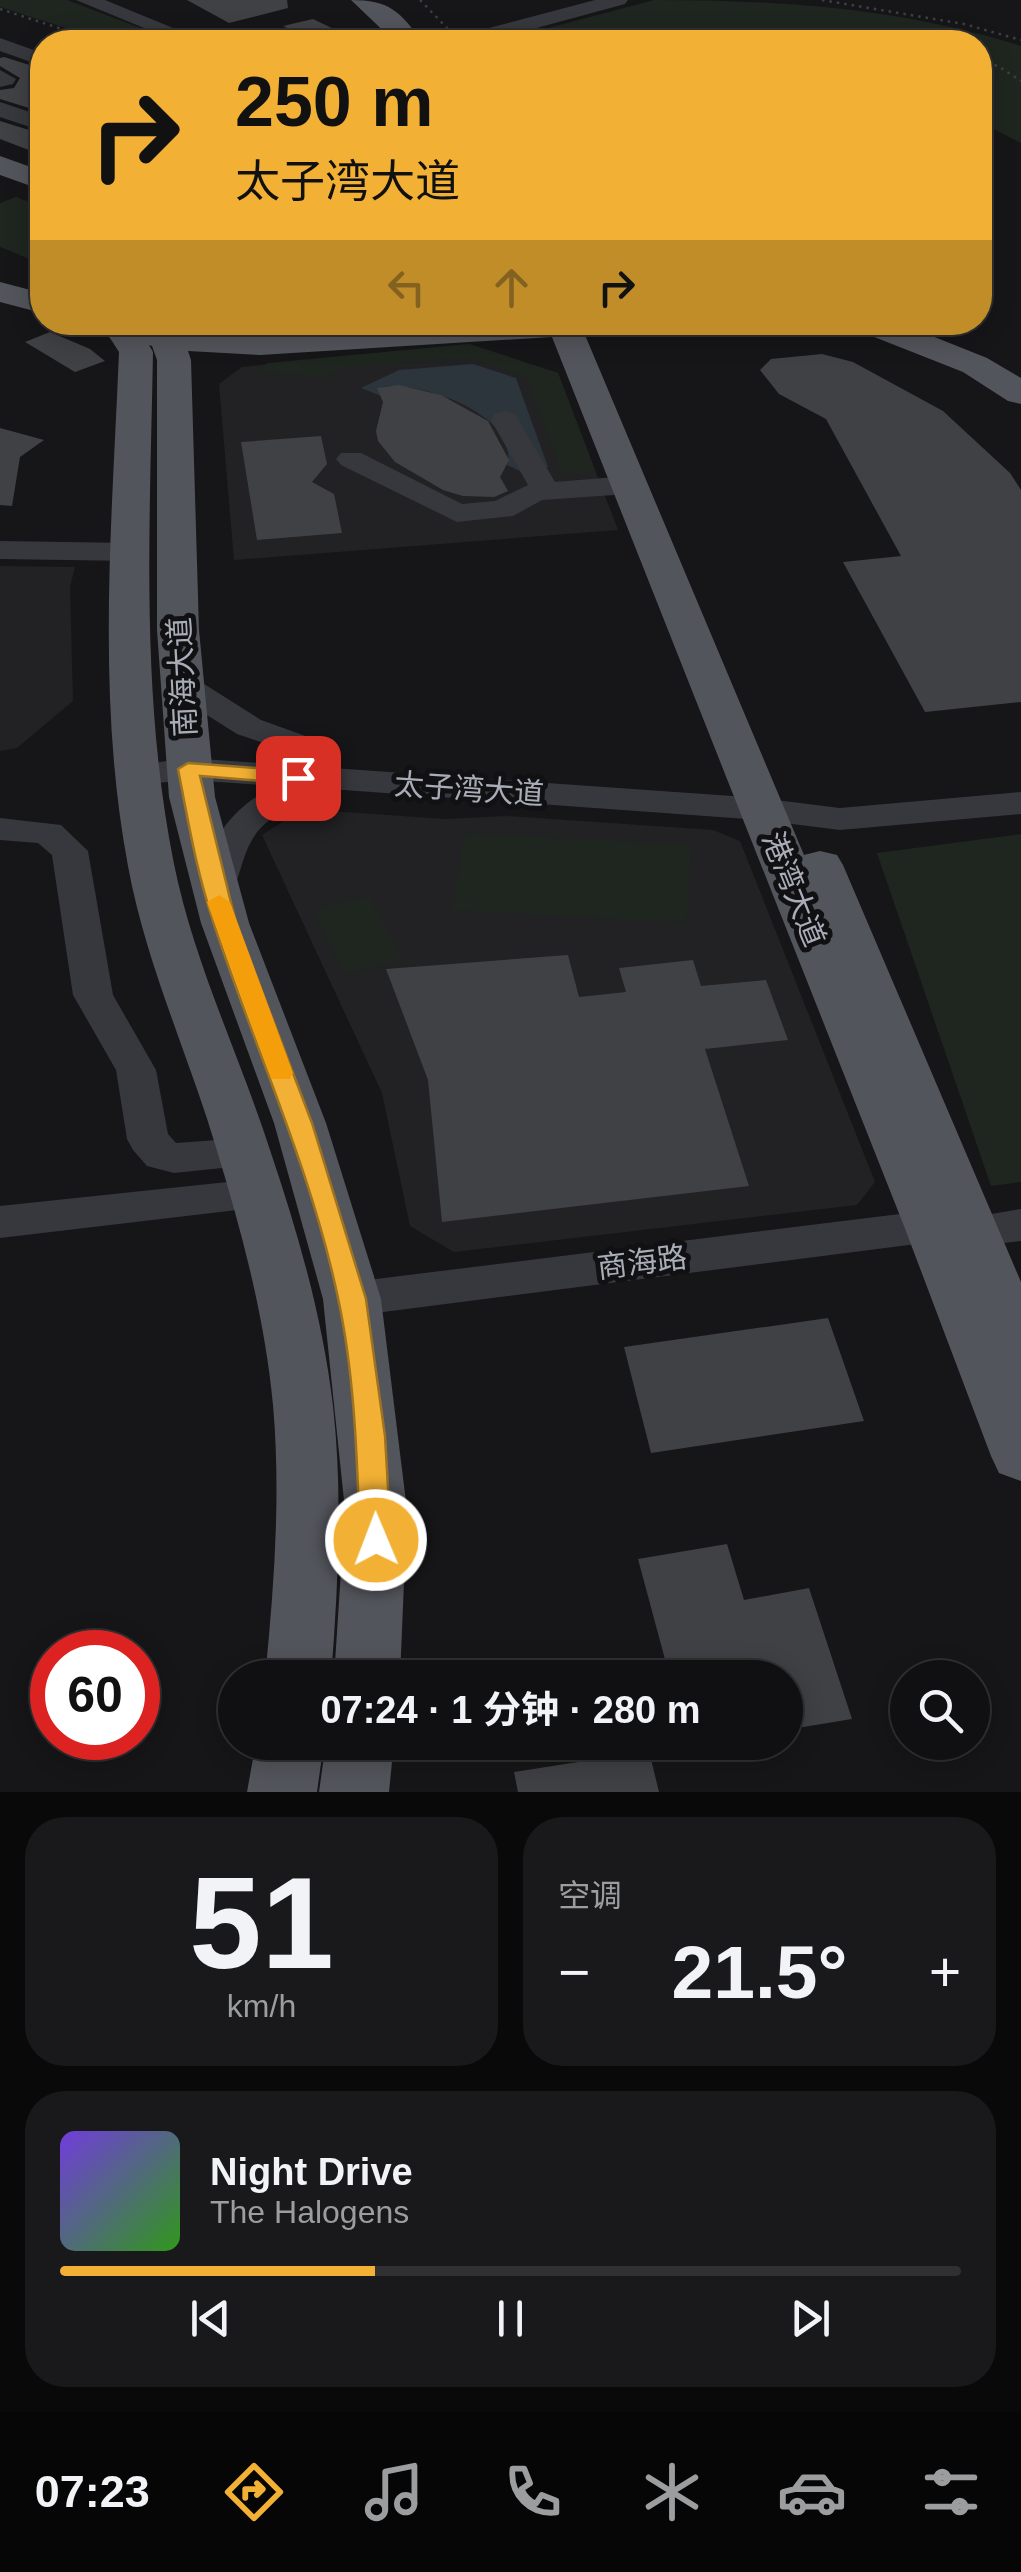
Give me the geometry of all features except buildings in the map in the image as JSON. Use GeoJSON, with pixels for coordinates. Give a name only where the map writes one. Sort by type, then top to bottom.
{"type":"FeatureCollection","features":[{"type":"Feature","properties":{"kind":"main road"},"geometry":{"type":"LineString","coordinates":[[364,0],[399,30]]}},
{"type":"Feature","properties":{"kind":"main road"},"geometry":{"type":"LineString","coordinates":[[391,0],[434,30]]}},
{"type":"Feature","properties":{"kind":"main road"},"geometry":{"type":"LineString","coordinates":[[0,154],[30,165]]}},
{"type":"Feature","properties":{"kind":"main road"},"geometry":{"type":"LineString","coordinates":[[0,166],[30,177]]}},
{"type":"Feature","properties":{"kind":"main road"},"geometry":{"type":"LineString","coordinates":[[0,282],[30,290]]}},
{"type":"Feature","properties":{"kind":"main road"},"geometry":{"type":"LineString","coordinates":[[0,292],[30,301]]}},
{"type":"Feature","properties":{"kind":"main road","name":"南海大道"},"geometry":{"type":"LineString","coordinates":[[143,335],[136,352],[129,636],[162,759],[215,890],[300,1123],[352,1299],[376,1510],[368,1660]]}},
{"type":"Feature","properties":{"kind":"main road","name":"南海大道"},"geometry":{"type":"LineString","coordinates":[[153,335],[174,360],[181,684],[162,759],[150,862],[165,931],[251,1174],[298,1367],[304,1432],[305,1601],[300,1660]]}},
{"type":"Feature","properties":{"kind":"main road"},"geometry":{"type":"LineString","coordinates":[[175,397],[209,362],[253,335]]}},
{"type":"Feature","properties":{"kind":"main road"},"geometry":{"type":"LineString","coordinates":[[467,335],[529,344],[569,361],[582,372]]}},
{"type":"Feature","properties":{"kind":"main road","name":"港湾大道"},"geometry":{"type":"LineString","coordinates":[[583,335],[582,372],[628,484],[771,803],[975,1227],[1021,1351]]}},
{"type":"Feature","properties":{"kind":"main road","name":"港湾大道"},"geometry":{"type":"LineString","coordinates":[[587,335],[771,803]]}},
{"type":"Feature","properties":{"kind":"main road"},"geometry":{"type":"LineString","coordinates":[[899,335],[975,365],[1021,393]]}},
{"type":"Feature","properties":{"kind":"main road"},"geometry":{"type":"LineString","coordinates":[[954,335],[1021,365]]}},
{"type":"Feature","properties":{"kind":"main road","name":"港湾大道"},"geometry":{"type":"LineString","coordinates":[[975,1227],[1021,1456]]}},
{"type":"Feature","properties":{"kind":"main road"},"geometry":{"type":"LineString","coordinates":[[282,1792],[287,1760]]}},
{"type":"Feature","properties":{"kind":"main road"},"geometry":{"type":"LineString","coordinates":[[354,1792],[358,1760]]}},
{"type":"Feature","properties":{"kind":"street"},"geometry":{"type":"LineString","coordinates":[[86,0],[165,30]]}},
{"type":"Feature","properties":{"kind":"street"},"geometry":{"type":"LineString","coordinates":[[510,30],[618,0]]}},
{"type":"Feature","properties":{"kind":"street"},"geometry":{"type":"LineString","coordinates":[[0,44],[30,55]]}},
{"type":"Feature","properties":{"kind":"street"},"geometry":{"type":"LineString","coordinates":[[0,109],[30,120]]}},
{"type":"Feature","properties":{"kind":"street"},"geometry":{"type":"LineString","coordinates":[[505,420],[546,490]]}},
{"type":"Feature","properties":{"kind":"street"},"geometry":{"type":"LineString","coordinates":[[352,459],[457,513],[502,510],[546,490],[628,484]]}},
{"type":"Feature","properties":{"kind":"street"},"geometry":{"type":"LineString","coordinates":[[0,550],[132,552]]}},
{"type":"Feature","properties":{"kind":"street"},"geometry":{"type":"LineString","coordinates":[[181,684],[252,732],[329,767]]}},
{"type":"Feature","properties":{"kind":"street","name":"太子湾大道"},"geometry":{"type":"LineString","coordinates":[[162,759],[329,767],[771,803],[840,819],[1021,802]]}},
{"type":"Feature","properties":{"kind":"street"},"geometry":{"type":"LineString","coordinates":[[215,890],[224,851],[247,818],[329,767]]}},
{"type":"Feature","properties":{"kind":"street"},"geometry":{"type":"LineString","coordinates":[[0,829],[48,833],[70,851],[93,994],[136,1070],[148,1139],[154,1148],[162,1155],[251,1174]]}},
{"type":"Feature","properties":{"kind":"street"},"geometry":{"type":"LineString","coordinates":[[0,1222],[251,1174]]}},
{"type":"Feature","properties":{"kind":"street","name":"商海路"},"geometry":{"type":"LineString","coordinates":[[352,1299],[975,1227]]}},
{"type":"Feature","properties":{"kind":"path"},"geometry":{"type":"LineString","coordinates":[[420,0],[443,30]]}},
{"type":"Feature","properties":{"kind":"path"},"geometry":{"type":"LineString","coordinates":[[822,0],[985,30]]}},
{"type":"Feature","properties":{"kind":"path"},"geometry":{"type":"LineString","coordinates":[[0,9],[65,30]]}},
{"type":"Feature","properties":{"kind":"path"},"geometry":{"type":"LineString","coordinates":[[992,32],[1021,40]]}},
{"type":"Feature","properties":{"kind":"path"},"geometry":{"type":"LineString","coordinates":[[992,64],[1021,81]]}},
{"type":"Feature","properties":{"kind":"shaded area"},"geometry":{"type":"Polygon","coordinates":[[[0,0],[67,0],[146,30],[72,30],[0,7],[0,0]]]}},
{"type":"Feature","properties":{"kind":"shaded area"},"geometry":{"type":"Polygon","coordinates":[[[654,0],[840,9],[962,30],[541,30],[654,0]]]}},
{"type":"Feature","properties":{"kind":"shaded area"},"geometry":{"type":"Polygon","coordinates":[[[992,38],[1021,46],[1021,143],[992,128],[992,38]]]}},
{"type":"Feature","properties":{"kind":"shaded area"},"geometry":{"type":"Polygon","coordinates":[[[16,197],[30,202],[30,259],[0,247],[0,203],[16,197]]]}},
{"type":"Feature","properties":{"kind":"shaded area"},"geometry":{"type":"Polygon","coordinates":[[[469,344],[558,373],[618,530],[234,560],[219,384],[242,367],[469,344]]]}},
{"type":"Feature","properties":{"kind":"shaded area"},"geometry":{"type":"Polygon","coordinates":[[[469,344],[558,373],[595,470],[570,475],[561,471],[526,377],[467,358],[346,367],[331,373],[327,382],[324,376],[252,373],[268,363],[469,344]]]}},
{"type":"Feature","properties":{"kind":"shaded area"},"geometry":{"type":"Polygon","coordinates":[[[473,364],[516,378],[548,467],[520,471],[507,465],[507,447],[498,431],[464,405],[420,390],[383,387],[381,396],[361,388],[399,370],[473,364]]]}},
{"type":"Feature","properties":{"kind":"shaded area"},"geometry":{"type":"Polygon","coordinates":[[[0,566],[75,567],[70,587],[73,701],[17,748],[0,751],[0,566]]]}},
{"type":"Feature","properties":{"kind":"shaded area"},"geometry":{"type":"Polygon","coordinates":[[[302,809],[445,819],[507,816],[713,830],[740,841],[875,1182],[857,1205],[454,1252],[410,1226],[382,1093],[262,835],[302,809]]]}},
{"type":"Feature","properties":{"kind":"shaded area"},"geometry":{"type":"Polygon","coordinates":[[[465,833],[691,845],[687,923],[452,910],[465,833]]]}},
{"type":"Feature","properties":{"kind":"shaded area"},"geometry":{"type":"Polygon","coordinates":[[[1021,834],[1021,1182],[991,1186],[877,853],[1021,834]]]}},
{"type":"Feature","properties":{"kind":"shaded area"},"geometry":{"type":"Polygon","coordinates":[[[369,896],[402,960],[344,974],[313,909],[369,896]]]}},
{"type":"Feature","properties":{"kind":"slow traffic"},"geometry":{"type":"LineString","coordinates":[[219,902],[281,1073]]}},
{"type":"Feature","properties":{"kind":"route"},"geometry":{"type":"LineString","coordinates":[[298,778],[188,769],[225,923],[300,1123],[352,1299],[370,1436],[376,1540]]}}]}
